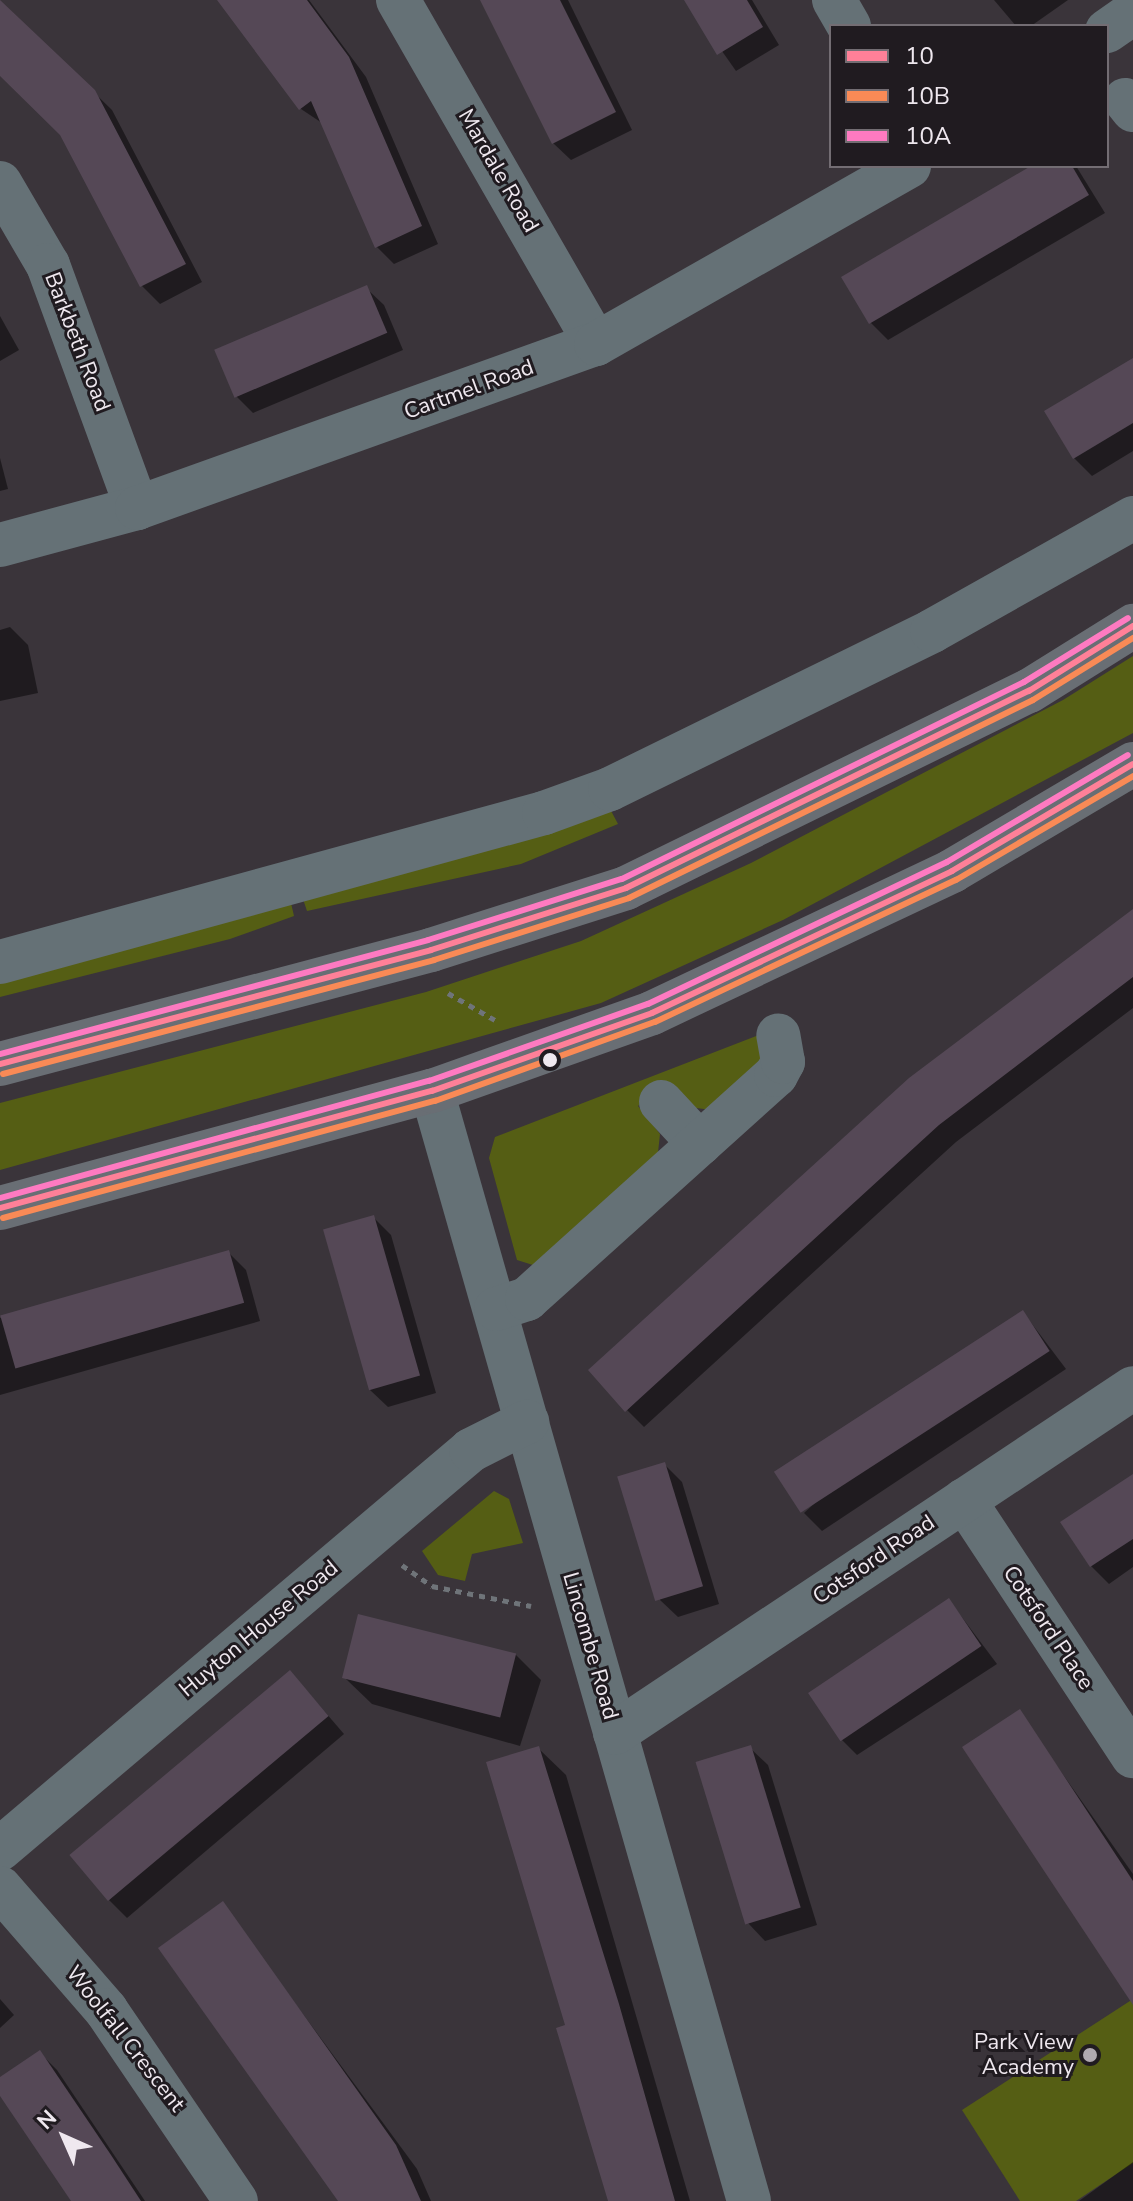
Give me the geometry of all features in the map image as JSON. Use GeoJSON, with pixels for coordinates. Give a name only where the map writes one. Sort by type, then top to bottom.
{"type":"FeatureCollection","features":[{"type":"Feature","properties":{"kind":"highway"},"geometry":{"type":"LineString","coordinates":[[0,1064],[431,950],[626,888],[1029,691],[1133,626]]}},
{"type":"Feature","properties":{"kind":"highway"},"geometry":{"type":"LineString","coordinates":[[0,1208],[432,1091],[737,976],[952,871],[1133,764]]}},
{"type":"Feature","properties":{"kind":"street","name":"Mardale Road"},"geometry":{"type":"LineString","coordinates":[[398,0],[596,344]]}},
{"type":"Feature","properties":{"kind":"street"},"geometry":{"type":"LineString","coordinates":[[834,0],[848,24]]}},
{"type":"Feature","properties":{"kind":"street"},"geometry":{"type":"LineString","coordinates":[[1109,30],[1133,13]]}},
{"type":"Feature","properties":{"kind":"street","name":"Cartmel Road"},"geometry":{"type":"LineString","coordinates":[[0,545],[137,508],[596,344],[905,168]]}},
{"type":"Feature","properties":{"kind":"street","name":"Barkbeth Road"},"geometry":{"type":"LineString","coordinates":[[0,183],[48,265],[137,508]]}},
{"type":"Feature","properties":{"kind":"street"},"geometry":{"type":"LineString","coordinates":[[0,962],[610,789],[932,631],[1133,518]]}},
{"type":"Feature","properties":{"kind":"street"},"geometry":{"type":"LineString","coordinates":[[496,1309],[527,1299],[776,1075],[783,1062],[778,1035]]}},
{"type":"Feature","properties":{"kind":"street","name":"Lincombe Road"},"geometry":{"type":"LineString","coordinates":[[432,1091],[749,2201]]}},
{"type":"Feature","properties":{"kind":"street"},"geometry":{"type":"LineString","coordinates":[[661,1102],[700,1144]]}},
{"type":"Feature","properties":{"kind":"street","name":"Cotsford Road"},"geometry":{"type":"LineString","coordinates":[[615,1733],[1133,1388]]}},
{"type":"Feature","properties":{"kind":"street","name":"Huyton House Road"},"geometry":{"type":"LineString","coordinates":[[0,1849],[471,1450],[527,1422]]}},
{"type":"Feature","properties":{"kind":"street","name":"Cotsford Place"},"geometry":{"type":"LineString","coordinates":[[964,1500],[1133,1756]]}},
{"type":"Feature","properties":{"kind":"street","name":"Woolfall Crescent"},"geometry":{"type":"LineString","coordinates":[[0,1888],[115,2021],[236,2201]]}},
{"type":"Feature","properties":{"kind":"path"},"geometry":{"type":"LineString","coordinates":[[444,991],[500,1023]]}},
{"type":"Feature","properties":{"kind":"path"},"geometry":{"type":"LineString","coordinates":[[365,1539],[432,1586],[544,1609],[577,1601]]}},
{"type":"Feature","properties":{"kind":"green space"},"geometry":{"type":"Polygon","coordinates":[[[1133,656],[1133,733],[783,920],[601,1003],[0,1170],[0,1103],[426,992],[581,941],[751,863],[1063,700],[1133,656]]]}},
{"type":"Feature","properties":{"kind":"green space"},"geometry":{"type":"Polygon","coordinates":[[[609,807],[618,824],[521,864],[307,911],[303,899],[516,842],[609,807]]]}},
{"type":"Feature","properties":{"kind":"green space"},"geometry":{"type":"Polygon","coordinates":[[[291,903],[294,916],[230,939],[0,997],[0,977],[291,903]]]}},
{"type":"Feature","properties":{"kind":"green space"},"geometry":{"type":"Polygon","coordinates":[[[764,1033],[765,1061],[712,1110],[688,1107],[662,1084],[638,1106],[660,1134],[657,1162],[536,1266],[517,1260],[489,1158],[495,1137],[764,1033]]]}},
{"type":"Feature","properties":{"kind":"green space"},"geometry":{"type":"Polygon","coordinates":[[[494,1491],[509,1499],[523,1543],[472,1554],[465,1581],[438,1575],[422,1551],[494,1491]]]}},
{"type":"Feature","properties":{"kind":"green space","name":"Park View Academy"},"geometry":{"type":"Polygon","coordinates":[[[1133,1999],[1133,2163],[1076,2201],[1020,2201],[962,2110],[1133,1999]]]}},
{"type":"Feature","properties":{"kind":"building"},"geometry":{"type":"Polygon","coordinates":[[[0,0],[95,90],[186,264],[140,287],[60,135],[0,76],[0,0]]]}},
{"type":"Feature","properties":{"kind":"building"},"geometry":{"type":"Polygon","coordinates":[[[217,0],[307,0],[349,57],[422,226],[375,248],[311,101],[299,110],[217,0]]]}},
{"type":"Feature","properties":{"kind":"building"},"geometry":{"type":"Polygon","coordinates":[[[480,0],[560,0],[616,112],[552,144],[480,0]]]}},
{"type":"Feature","properties":{"kind":"building"},"geometry":{"type":"Polygon","coordinates":[[[684,0],[747,0],[763,27],[717,55],[684,0]]]}},
{"type":"Feature","properties":{"kind":"building"},"geometry":{"type":"Polygon","coordinates":[[[1028,168],[1073,168],[1089,195],[869,324],[841,277],[1028,168]]]}},
{"type":"Feature","properties":{"kind":"building"},"geometry":{"type":"Polygon","coordinates":[[[367,285],[387,333],[235,398],[214,350],[367,285]]]}},
{"type":"Feature","properties":{"kind":"building"},"geometry":{"type":"Polygon","coordinates":[[[1133,358],[1133,423],[1073,459],[1044,411],[1133,358]]]}},
{"type":"Feature","properties":{"kind":"building"},"geometry":{"type":"Polygon","coordinates":[[[1133,909],[1133,977],[939,1125],[625,1412],[588,1370],[909,1078],[1133,909]]]}},
{"type":"Feature","properties":{"kind":"building"},"geometry":{"type":"Polygon","coordinates":[[[374,1215],[420,1376],[369,1390],[323,1230],[374,1215]]]}},
{"type":"Feature","properties":{"kind":"building"},"geometry":{"type":"Polygon","coordinates":[[[229,1250],[244,1303],[15,1368],[0,1316],[229,1250]]]}},
{"type":"Feature","properties":{"kind":"building"},"geometry":{"type":"Polygon","coordinates":[[[1023,1310],[1050,1351],[801,1513],[774,1472],[1023,1310]]]}},
{"type":"Feature","properties":{"kind":"building"},"geometry":{"type":"Polygon","coordinates":[[[665,1462],[703,1586],[655,1601],[617,1477],[665,1462]]]}},
{"type":"Feature","properties":{"kind":"building"},"geometry":{"type":"Polygon","coordinates":[[[1133,1474],[1133,1539],[1090,1567],[1060,1522],[1133,1474]]]}},
{"type":"Feature","properties":{"kind":"building"},"geometry":{"type":"Polygon","coordinates":[[[949,1598],[981,1646],[840,1741],[808,1693],[949,1598]]]}},
{"type":"Feature","properties":{"kind":"building"},"geometry":{"type":"Polygon","coordinates":[[[358,1614],[516,1653],[500,1717],[342,1678],[358,1614]]]}},
{"type":"Feature","properties":{"kind":"building"},"geometry":{"type":"Polygon","coordinates":[[[290,1670],[329,1716],[108,1901],[69,1855],[290,1670]]]}},
{"type":"Feature","properties":{"kind":"building"},"geometry":{"type":"Polygon","coordinates":[[[1020,1709],[1133,1881],[1133,2005],[962,1747],[1020,1709]]]}},
{"type":"Feature","properties":{"kind":"building"},"geometry":{"type":"Polygon","coordinates":[[[751,1745],[801,1908],[745,1925],[696,1762],[751,1745]]]}},
{"type":"Feature","properties":{"kind":"building"},"geometry":{"type":"Polygon","coordinates":[[[539,1746],[619,2004],[675,2201],[608,2201],[556,2028],[565,2025],[486,1762],[539,1746]]]}},
{"type":"Feature","properties":{"kind":"building"},"geometry":{"type":"Polygon","coordinates":[[[223,1901],[396,2145],[421,2201],[338,2201],[158,1948],[223,1901]]]}},
{"type":"Feature","properties":{"kind":"building"},"geometry":{"type":"Polygon","coordinates":[[[40,2050],[141,2201],[71,2201],[0,2096],[0,2077],[40,2050]]]}},
{"type":"Feature","properties":{"kind":"transit line","name":"10A"},"geometry":{"type":"LineString","coordinates":[[0,1054],[428,940],[622,879],[1024,682],[1128,618]]}},
{"type":"Feature","properties":{"kind":"transit line","name":"10"},"geometry":{"type":"LineString","coordinates":[[0,1064],[431,950],[626,888],[1029,691],[1133,626]]}},
{"type":"Feature","properties":{"kind":"transit line","name":"10B"},"geometry":{"type":"LineString","coordinates":[[3,1074],[434,960],[629,898],[1033,700],[1133,638]]}},
{"type":"Feature","properties":{"kind":"transit line","name":"10A"},"geometry":{"type":"LineString","coordinates":[[0,1198],[429,1081],[648,1004],[947,862],[1128,755]]}},
{"type":"Feature","properties":{"kind":"transit line","name":"10"},"geometry":{"type":"LineString","coordinates":[[0,1208],[432,1091],[652,1013],[952,871],[1133,764]]}},
{"type":"Feature","properties":{"kind":"transit line","name":"10B"},"geometry":{"type":"LineString","coordinates":[[3,1218],[435,1101],[655,1022],[956,880],[1133,776]]}},
{"type":"Feature","properties":{"kind":"place","name":"Park View Academy"},"geometry":{"type":"Point","coordinates":[1090,2055]}}]}
